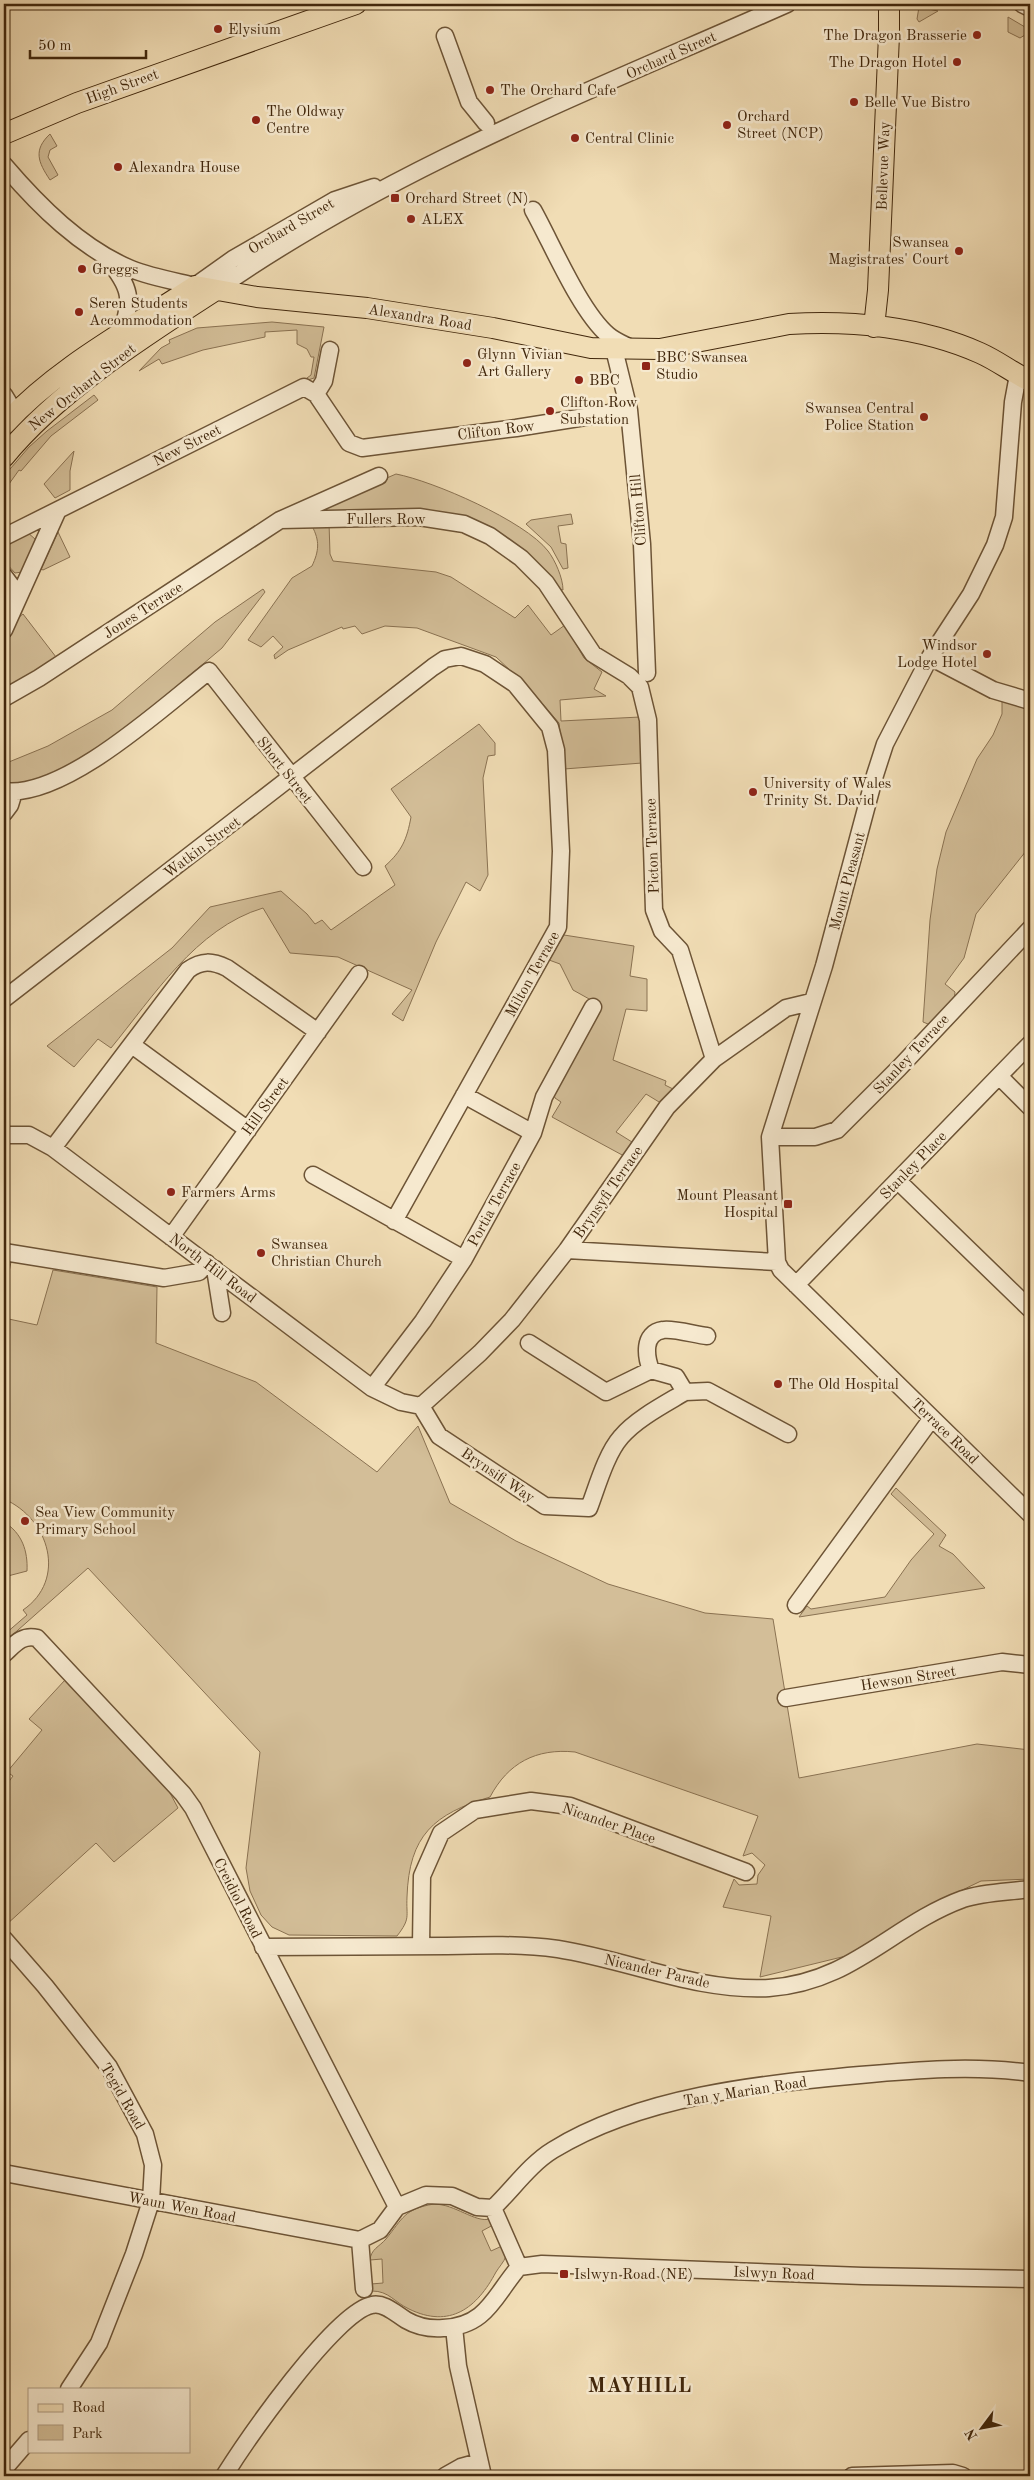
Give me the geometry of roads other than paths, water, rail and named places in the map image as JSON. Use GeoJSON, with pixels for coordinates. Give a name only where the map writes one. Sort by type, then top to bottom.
{"type":"FeatureCollection","features":[{"type":"Feature","properties":{"kind":"main road","name":"High Street"},"geometry":{"type":"LineString","coordinates":[[4,134],[77,103],[356,4]]}},
{"type":"Feature","properties":{"kind":"main road","name":"Bellevue Way"},"geometry":{"type":"LineString","coordinates":[[874,327],[890,35],[889,4]]}},
{"type":"Feature","properties":{"kind":"main road","name":"Alexandra Road"},"geometry":{"type":"LineString","coordinates":[[195,286],[367,308],[493,328],[591,348],[660,349],[789,324],[817,323],[874,327],[939,337],[995,360],[1024,378]]}},
{"type":"Feature","properties":{"kind":"main road","name":"New Orchard Street"},"geometry":{"type":"LineString","coordinates":[[9,419],[63,372],[195,286]]}},
{"type":"Feature","properties":{"kind":"main road","name":"New Orchard Street"},"geometry":{"type":"LineString","coordinates":[[4,457],[21,435],[70,394],[141,340],[216,290]]}},
{"type":"Feature","properties":{"kind":"street","name":"Orchard Street"},"geometry":{"type":"LineString","coordinates":[[216,290],[256,262],[394,184],[492,134],[787,4]]}},
{"type":"Feature","properties":{"kind":"street"},"geometry":{"type":"LineString","coordinates":[[1022,4],[1030,8]]}},
{"type":"Feature","properties":{"kind":"street"},"geometry":{"type":"LineString","coordinates":[[445,36],[470,102],[486,123]]}},
{"type":"Feature","properties":{"kind":"street","name":"Alexandra Road"},"geometry":{"type":"LineString","coordinates":[[4,165],[77,238],[105,256],[132,269],[195,286]]}},
{"type":"Feature","properties":{"kind":"street","name":"Orchard Street"},"geometry":{"type":"LineString","coordinates":[[195,286],[233,259],[335,200],[369,188],[394,184]]}},
{"type":"Feature","properties":{"kind":"street"},"geometry":{"type":"LineString","coordinates":[[533,210],[581,299],[600,326],[615,340],[634,350]]}},
{"type":"Feature","properties":{"kind":"street"},"geometry":{"type":"LineString","coordinates":[[105,256],[124,280],[129,299],[128,312],[121,333]]}},
{"type":"Feature","properties":{"kind":"street","name":"Clifton Hill"},"geometry":{"type":"LineString","coordinates":[[614,348],[629,410],[642,544],[647,673]]}},
{"type":"Feature","properties":{"kind":"street"},"geometry":{"type":"LineString","coordinates":[[316,394],[324,381],[330,350]]}},
{"type":"Feature","properties":{"kind":"street","name":"Mount Pleasant"},"geometry":{"type":"LineString","coordinates":[[777,1262],[770,1137],[811,1002],[824,966],[874,775],[885,744],[930,657],[971,594],[995,545],[1004,517],[1012,402],[1024,378]]}},
{"type":"Feature","properties":{"kind":"street","name":"New Street"},"geometry":{"type":"LineString","coordinates":[[58,510],[304,387],[316,394]]}},
{"type":"Feature","properties":{"kind":"street","name":"Clifton Row"},"geometry":{"type":"LineString","coordinates":[[316,394],[348,443],[362,448],[516,428],[629,410]]}},
{"type":"Feature","properties":{"kind":"street"},"geometry":{"type":"LineString","coordinates":[[4,395],[9,419]]}},
{"type":"Feature","properties":{"kind":"street","name":"Jones Terrace"},"geometry":{"type":"LineString","coordinates":[[5,697],[47,673],[280,520],[379,476]]}},
{"type":"Feature","properties":{"kind":"street"},"geometry":{"type":"LineString","coordinates":[[4,537],[58,510]]}},
{"type":"Feature","properties":{"kind":"street"},"geometry":{"type":"LineString","coordinates":[[4,630],[58,510]]}},
{"type":"Feature","properties":{"kind":"street","name":"Fullers Row"},"geometry":{"type":"LineString","coordinates":[[280,520],[419,517],[464,524],[490,536],[521,558],[546,584],[566,610],[586,646]]}},
{"type":"Feature","properties":{"kind":"street"},"geometry":{"type":"LineString","coordinates":[[4,576],[19,596]]}},
{"type":"Feature","properties":{"kind":"street","name":"Picton Terrace"},"geometry":{"type":"LineString","coordinates":[[586,646],[593,654],[629,676],[640,687],[648,720],[654,910],[662,931],[680,950],[714,1059]]}},
{"type":"Feature","properties":{"kind":"street","name":"Watkin Street"},"geometry":{"type":"LineString","coordinates":[[4,999],[445,659],[461,656]]}},
{"type":"Feature","properties":{"kind":"street","name":"Milton Terrace"},"geometry":{"type":"LineString","coordinates":[[394,1221],[558,927],[561,851],[556,750],[550,726],[515,684],[485,664],[461,656]]}},
{"type":"Feature","properties":{"kind":"street"},"geometry":{"type":"LineString","coordinates":[[930,657],[993,690],[1030,701]]}},
{"type":"Feature","properties":{"kind":"street","name":"Short Street"},"geometry":{"type":"LineString","coordinates":[[9,792],[42,785],[78,768],[131,734],[209,671],[363,867]]}},
{"type":"Feature","properties":{"kind":"street"},"geometry":{"type":"LineString","coordinates":[[4,813],[10,805],[9,792]]}},
{"type":"Feature","properties":{"kind":"street","name":"Stanley Terrace"},"geometry":{"type":"LineString","coordinates":[[770,1137],[815,1138],[837,1130],[899,1068],[1030,928]]}},
{"type":"Feature","properties":{"kind":"street"},"geometry":{"type":"LineString","coordinates":[[54,1148],[188,970],[198,963],[213,961],[227,968],[318,1032]]}},
{"type":"Feature","properties":{"kind":"street","name":"Hill Street"},"geometry":{"type":"LineString","coordinates":[[171,1237],[359,974]]}},
{"type":"Feature","properties":{"kind":"street","name":"Brynsyfi Terrace"},"geometry":{"type":"LineString","coordinates":[[421,1406],[480,1353],[512,1320],[567,1250],[667,1107],[714,1059],[786,1008],[811,1002]]}},
{"type":"Feature","properties":{"kind":"street","name":"Portia Terrace"},"geometry":{"type":"LineString","coordinates":[[372,1388],[423,1322],[464,1259],[533,1133],[544,1097],[593,1008]]}},
{"type":"Feature","properties":{"kind":"street","name":"Stanley Place"},"geometry":{"type":"LineString","coordinates":[[796,1285],[1030,1044]]}},
{"type":"Feature","properties":{"kind":"street"},"geometry":{"type":"LineString","coordinates":[[132,1045],[248,1130]]}},
{"type":"Feature","properties":{"kind":"street"},"geometry":{"type":"LineString","coordinates":[[999,1076],[1030,1107]]}},
{"type":"Feature","properties":{"kind":"street"},"geometry":{"type":"LineString","coordinates":[[464,1095],[533,1133]]}},
{"type":"Feature","properties":{"kind":"street","name":"North Hill Road"},"geometry":{"type":"LineString","coordinates":[[4,1135],[29,1135],[54,1148],[372,1388],[401,1402],[421,1406]]}},
{"type":"Feature","properties":{"kind":"street"},"geometry":{"type":"LineString","coordinates":[[313,1176],[464,1259]]}},
{"type":"Feature","properties":{"kind":"street"},"geometry":{"type":"LineString","coordinates":[[898,1180],[1030,1309]]}},
{"type":"Feature","properties":{"kind":"street"},"geometry":{"type":"LineString","coordinates":[[567,1250],[777,1262]]}},
{"type":"Feature","properties":{"kind":"street"},"geometry":{"type":"LineString","coordinates":[[4,1252],[164,1278],[199,1272],[211,1266],[222,1313]]}},
{"type":"Feature","properties":{"kind":"street","name":"Terrace Road"},"geometry":{"type":"LineString","coordinates":[[777,1262],[781,1270],[796,1285],[1030,1514]]}},
{"type":"Feature","properties":{"kind":"street"},"geometry":{"type":"LineString","coordinates":[[651,1370],[645,1356],[648,1343],[654,1334],[663,1330],[707,1336]]}},
{"type":"Feature","properties":{"kind":"street"},"geometry":{"type":"LineString","coordinates":[[528,1343],[606,1392],[651,1370],[676,1377],[685,1392],[708,1391],[788,1434]]}},
{"type":"Feature","properties":{"kind":"street","name":"Brynsifi Way"},"geometry":{"type":"LineString","coordinates":[[421,1406],[439,1436],[545,1506],[589,1508],[606,1466],[621,1437],[652,1412],[685,1392]]}},
{"type":"Feature","properties":{"kind":"street"},"geometry":{"type":"LineString","coordinates":[[796,1605],[932,1418]]}},
{"type":"Feature","properties":{"kind":"street","name":"Creidiol Road"},"geometry":{"type":"LineString","coordinates":[[4,1654],[22,1638],[29,1636],[37,1638],[183,1794],[193,1808],[397,2208]]}},
{"type":"Feature","properties":{"kind":"street","name":"Hewson Street"},"geometry":{"type":"LineString","coordinates":[[786,1698],[1002,1662],[1030,1665]]}},
{"type":"Feature","properties":{"kind":"street","name":"Nicander Place"},"geometry":{"type":"LineString","coordinates":[[421,1946],[422,1876],[441,1833],[475,1810],[532,1801],[570,1806],[746,1872]]}},
{"type":"Feature","properties":{"kind":"street","name":"Nicander Parade"},"geometry":{"type":"LineString","coordinates":[[263,1947],[515,1945],[558,1949],[684,1978],[730,1986],[769,1988],[809,1982],[835,1972],[936,1912],[964,1899],[1030,1889]]}},
{"type":"Feature","properties":{"kind":"street","name":"Tegid Road"},"geometry":{"type":"LineString","coordinates":[[4,1939],[45,1986],[109,2067],[145,2134],[153,2165],[151,2201],[134,2254],[99,2343],[70,2388]]}},
{"type":"Feature","properties":{"kind":"street","name":"Tan y Marian Road"},"geometry":{"type":"LineString","coordinates":[[493,2208],[552,2151],[591,2130],[681,2100],[786,2082],[904,2071],[1011,2070],[1030,2073]]}},
{"type":"Feature","properties":{"kind":"street","name":"Waun Wen Road"},"geometry":{"type":"LineString","coordinates":[[4,2173],[360,2240]]}},
{"type":"Feature","properties":{"kind":"street"},"geometry":{"type":"LineString","coordinates":[[224,2476],[281,2394],[330,2336],[359,2310],[375,2304],[391,2310],[411,2323],[422,2327],[454,2327],[473,2321],[492,2305],[519,2267],[493,2208],[478,2207],[452,2196],[440,2194],[413,2199],[397,2208],[380,2230],[360,2240],[364,2289]]}},
{"type":"Feature","properties":{"kind":"street","name":"Islwyn Road"},"geometry":{"type":"LineString","coordinates":[[519,2267],[542,2264],[863,2276],[1030,2279]]}},
{"type":"Feature","properties":{"kind":"street"},"geometry":{"type":"LineString","coordinates":[[445,2476],[461,2467],[481,2469],[458,2366],[454,2327]]}},
{"type":"Feature","properties":{"kind":"street"},"geometry":{"type":"LineString","coordinates":[[4,2469],[28,2441]]}},
{"type":"Feature","properties":{"kind":"street"},"geometry":{"type":"LineString","coordinates":[[852,2476],[954,2473],[963,2476]]}},
{"type":"Feature","properties":{"kind":"place","name":"Elysium"},"geometry":{"type":"Point","coordinates":[218,29]}},
{"type":"Feature","properties":{"kind":"place","name":"The Dragon Brasserie"},"geometry":{"type":"Point","coordinates":[977,35]}},
{"type":"Feature","properties":{"kind":"place","name":"The Dragon Hotel"},"geometry":{"type":"Point","coordinates":[957,62]}},
{"type":"Feature","properties":{"kind":"place","name":"The Orchard Cafe"},"geometry":{"type":"Point","coordinates":[490,90]}},
{"type":"Feature","properties":{"kind":"place","name":"Belle Vue Bistro"},"geometry":{"type":"Point","coordinates":[854,102]}},
{"type":"Feature","properties":{"kind":"place","name":"The Oldway Centre"},"geometry":{"type":"Point","coordinates":[256,120]}},
{"type":"Feature","properties":{"kind":"place","name":"Orchard Street (NCP)"},"geometry":{"type":"Point","coordinates":[727,125]}},
{"type":"Feature","properties":{"kind":"place","name":"Central Clinic"},"geometry":{"type":"Point","coordinates":[575,138]}},
{"type":"Feature","properties":{"kind":"place","name":"Alexandra House"},"geometry":{"type":"Point","coordinates":[118,167]}},
{"type":"Feature","properties":{"kind":"place","name":"Orchard Street (N)"},"geometry":{"type":"Point","coordinates":[395,198]}},
{"type":"Feature","properties":{"kind":"place","name":"ALEX"},"geometry":{"type":"Point","coordinates":[411,219]}},
{"type":"Feature","properties":{"kind":"place","name":"Swansea Magistrates' Court"},"geometry":{"type":"Point","coordinates":[959,251]}},
{"type":"Feature","properties":{"kind":"place","name":"Greggs"},"geometry":{"type":"Point","coordinates":[82,269]}},
{"type":"Feature","properties":{"kind":"place","name":"Seren Students Accommodation"},"geometry":{"type":"Point","coordinates":[79,312]}},
{"type":"Feature","properties":{"kind":"place","name":"Glynn Vivian Art Gallery"},"geometry":{"type":"Point","coordinates":[467,363]}},
{"type":"Feature","properties":{"kind":"place","name":"BBC Swansea Studio"},"geometry":{"type":"Point","coordinates":[646,366]}},
{"type":"Feature","properties":{"kind":"place","name":"BBC"},"geometry":{"type":"Point","coordinates":[579,380]}},
{"type":"Feature","properties":{"kind":"place","name":"Clifton Row Substation"},"geometry":{"type":"Point","coordinates":[550,411]}},
{"type":"Feature","properties":{"kind":"place","name":"Swansea Central Police Station"},"geometry":{"type":"Point","coordinates":[924,417]}},
{"type":"Feature","properties":{"kind":"place","name":"Windsor Lodge Hotel"},"geometry":{"type":"Point","coordinates":[987,654]}},
{"type":"Feature","properties":{"kind":"place","name":"University of Wales Trinity St. David"},"geometry":{"type":"Point","coordinates":[753,792]}},
{"type":"Feature","properties":{"kind":"place","name":"Farmers Arms"},"geometry":{"type":"Point","coordinates":[171,1192]}},
{"type":"Feature","properties":{"kind":"place","name":"Mount Pleasant Hospital"},"geometry":{"type":"Point","coordinates":[788,1204]}},
{"type":"Feature","properties":{"kind":"place","name":"Swansea Christian Church"},"geometry":{"type":"Point","coordinates":[261,1253]}},
{"type":"Feature","properties":{"kind":"place","name":"The Old Hospital"},"geometry":{"type":"Point","coordinates":[778,1384]}},
{"type":"Feature","properties":{"kind":"place","name":"Sea View Community Primary School"},"geometry":{"type":"Point","coordinates":[25,1521]}},
{"type":"Feature","properties":{"kind":"place","name":"Islwyn Road (NE)"},"geometry":{"type":"Point","coordinates":[564,2274]}},
{"type":"Feature","properties":{"kind":"district","name":"MAYHILL"},"geometry":{"type":"Point","coordinates":[640,2385]}}]}
